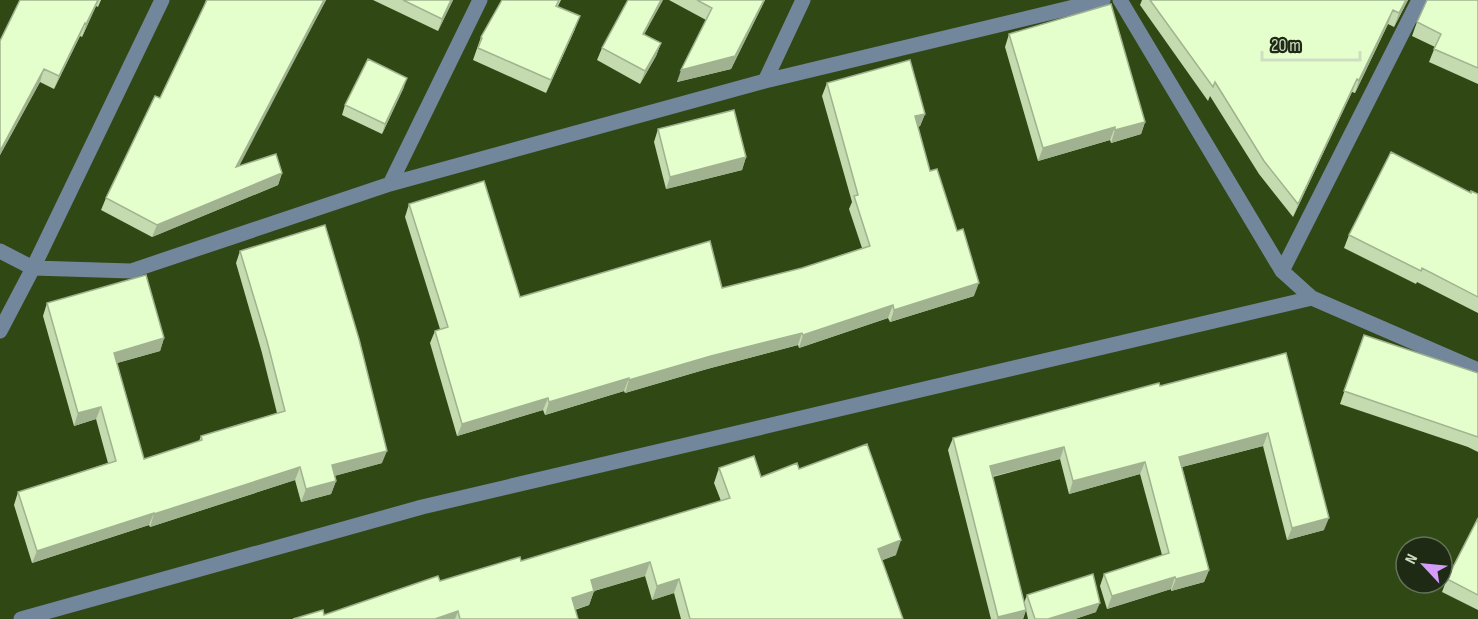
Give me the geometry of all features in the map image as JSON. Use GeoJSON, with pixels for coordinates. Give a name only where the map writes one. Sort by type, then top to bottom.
{"type":"FeatureCollection","features":[{"type":"Feature","properties":{"kind":"street"},"geometry":{"type":"LineString","coordinates":[[0,331],[33,268],[162,0]]}},
{"type":"Feature","properties":{"kind":"street"},"geometry":{"type":"LineString","coordinates":[[390,184],[480,0]]}},
{"type":"Feature","properties":{"kind":"street"},"geometry":{"type":"LineString","coordinates":[[765,81],[803,0]]}},
{"type":"Feature","properties":{"kind":"street"},"geometry":{"type":"LineString","coordinates":[[0,251],[33,268],[131,271],[390,184],[765,81],[1103,0]]}},
{"type":"Feature","properties":{"kind":"street"},"geometry":{"type":"LineString","coordinates":[[1120,0],[1282,271],[1312,298],[1478,370]]}},
{"type":"Feature","properties":{"kind":"street"},"geometry":{"type":"LineString","coordinates":[[1282,271],[1419,0]]}},
{"type":"Feature","properties":{"kind":"street"},"geometry":{"type":"LineString","coordinates":[[21,619],[422,507],[1312,298]]}},
{"type":"Feature","properties":{"kind":"building"},"geometry":{"type":"Polygon","coordinates":[[[20,0],[98,0],[59,76],[44,69],[0,151],[0,41],[20,0]]]}},
{"type":"Feature","properties":{"kind":"building"},"geometry":{"type":"Polygon","coordinates":[[[207,0],[324,0],[236,167],[276,154],[282,173],[157,225],[106,198],[155,96],[160,98],[207,0]]]}},
{"type":"Feature","properties":{"kind":"building"},"geometry":{"type":"Polygon","coordinates":[[[403,0],[451,0],[442,19],[403,0]]]}},
{"type":"Feature","properties":{"kind":"building"},"geometry":{"type":"Polygon","coordinates":[[[502,0],[559,0],[556,6],[580,16],[551,80],[478,48],[481,37],[502,0]]]}},
{"type":"Feature","properties":{"kind":"building"},"geometry":{"type":"Polygon","coordinates":[[[628,0],[661,0],[643,34],[661,43],[645,71],[602,48],[628,0]]]}},
{"type":"Feature","properties":{"kind":"building"},"geometry":{"type":"Polygon","coordinates":[[[697,0],[764,0],[735,56],[681,70],[712,8],[697,0]]]}},
{"type":"Feature","properties":{"kind":"building"},"geometry":{"type":"Polygon","coordinates":[[[1150,0],[1406,0],[1399,13],[1393,10],[1359,80],[1357,79],[1298,204],[1264,161],[1215,82],[1213,87],[1150,0]]]}},
{"type":"Feature","properties":{"kind":"building"},"geometry":{"type":"Polygon","coordinates":[[[1427,0],[1478,0],[1478,68],[1434,49],[1441,34],[1417,22],[1427,0]]]}},
{"type":"Feature","properties":{"kind":"building"},"geometry":{"type":"Polygon","coordinates":[[[1111,4],[1145,122],[1115,130],[1115,127],[1043,148],[1009,34],[1111,4]]]}},
{"type":"Feature","properties":{"kind":"building"},"geometry":{"type":"Polygon","coordinates":[[[368,59],[407,78],[385,124],[345,105],[368,59]]]}},
{"type":"Feature","properties":{"kind":"building"},"geometry":{"type":"Polygon","coordinates":[[[910,60],[925,114],[915,116],[930,171],[937,169],[957,231],[963,229],[979,283],[894,310],[893,305],[803,335],[802,333],[711,356],[549,402],[548,398],[462,424],[435,331],[448,327],[409,204],[484,181],[520,297],[710,241],[722,288],[802,268],[870,246],[854,196],[858,195],[827,83],[910,60]]]}},
{"type":"Feature","properties":{"kind":"building"},"geometry":{"type":"Polygon","coordinates":[[[734,110],[746,157],[670,177],[658,129],[734,110]]]}},
{"type":"Feature","properties":{"kind":"building"},"geometry":{"type":"Polygon","coordinates":[[[1391,152],[1471,193],[1471,191],[1478,194],[1478,297],[1422,268],[1421,271],[1349,235],[1391,152]]]}},
{"type":"Feature","properties":{"kind":"building"},"geometry":{"type":"Polygon","coordinates":[[[325,225],[359,339],[387,451],[332,465],[336,481],[306,489],[300,467],[37,551],[18,492],[116,461],[101,407],[78,413],[47,303],[146,275],[164,338],[114,353],[144,459],[202,440],[201,436],[285,411],[240,251],[325,225]]]}},
{"type":"Feature","properties":{"kind":"building"},"geometry":{"type":"Polygon","coordinates":[[[1364,335],[1478,373],[1478,437],[1344,391],[1364,335]]]}},
{"type":"Feature","properties":{"kind":"building"},"geometry":{"type":"Polygon","coordinates":[[[1286,353],[1329,518],[1292,528],[1268,433],[1179,457],[1209,570],[1176,579],[1175,577],[1112,596],[1104,574],[1169,553],[1145,462],[1073,481],[1064,447],[990,466],[1026,610],[998,617],[953,438],[1159,383],[1160,386],[1286,353]]]}},
{"type":"Feature","properties":{"kind":"building"},"geometry":{"type":"Polygon","coordinates":[[[867,444],[901,540],[878,549],[903,619],[690,619],[679,579],[657,586],[650,562],[591,580],[594,591],[572,598],[578,619],[460,619],[458,611],[435,619],[293,619],[323,610],[324,615],[438,576],[440,581],[520,557],[521,561],[730,498],[719,468],[754,456],[761,477],[797,463],[799,469],[867,444]]]}},
{"type":"Feature","properties":{"kind":"building"},"geometry":{"type":"Polygon","coordinates":[[[1478,518],[1478,595],[1454,583],[1454,565],[1478,518]]]}},
{"type":"Feature","properties":{"kind":"building"},"geometry":{"type":"Polygon","coordinates":[[[1093,574],[1100,603],[1048,619],[1035,619],[1027,595],[1093,574]]]}}]}
